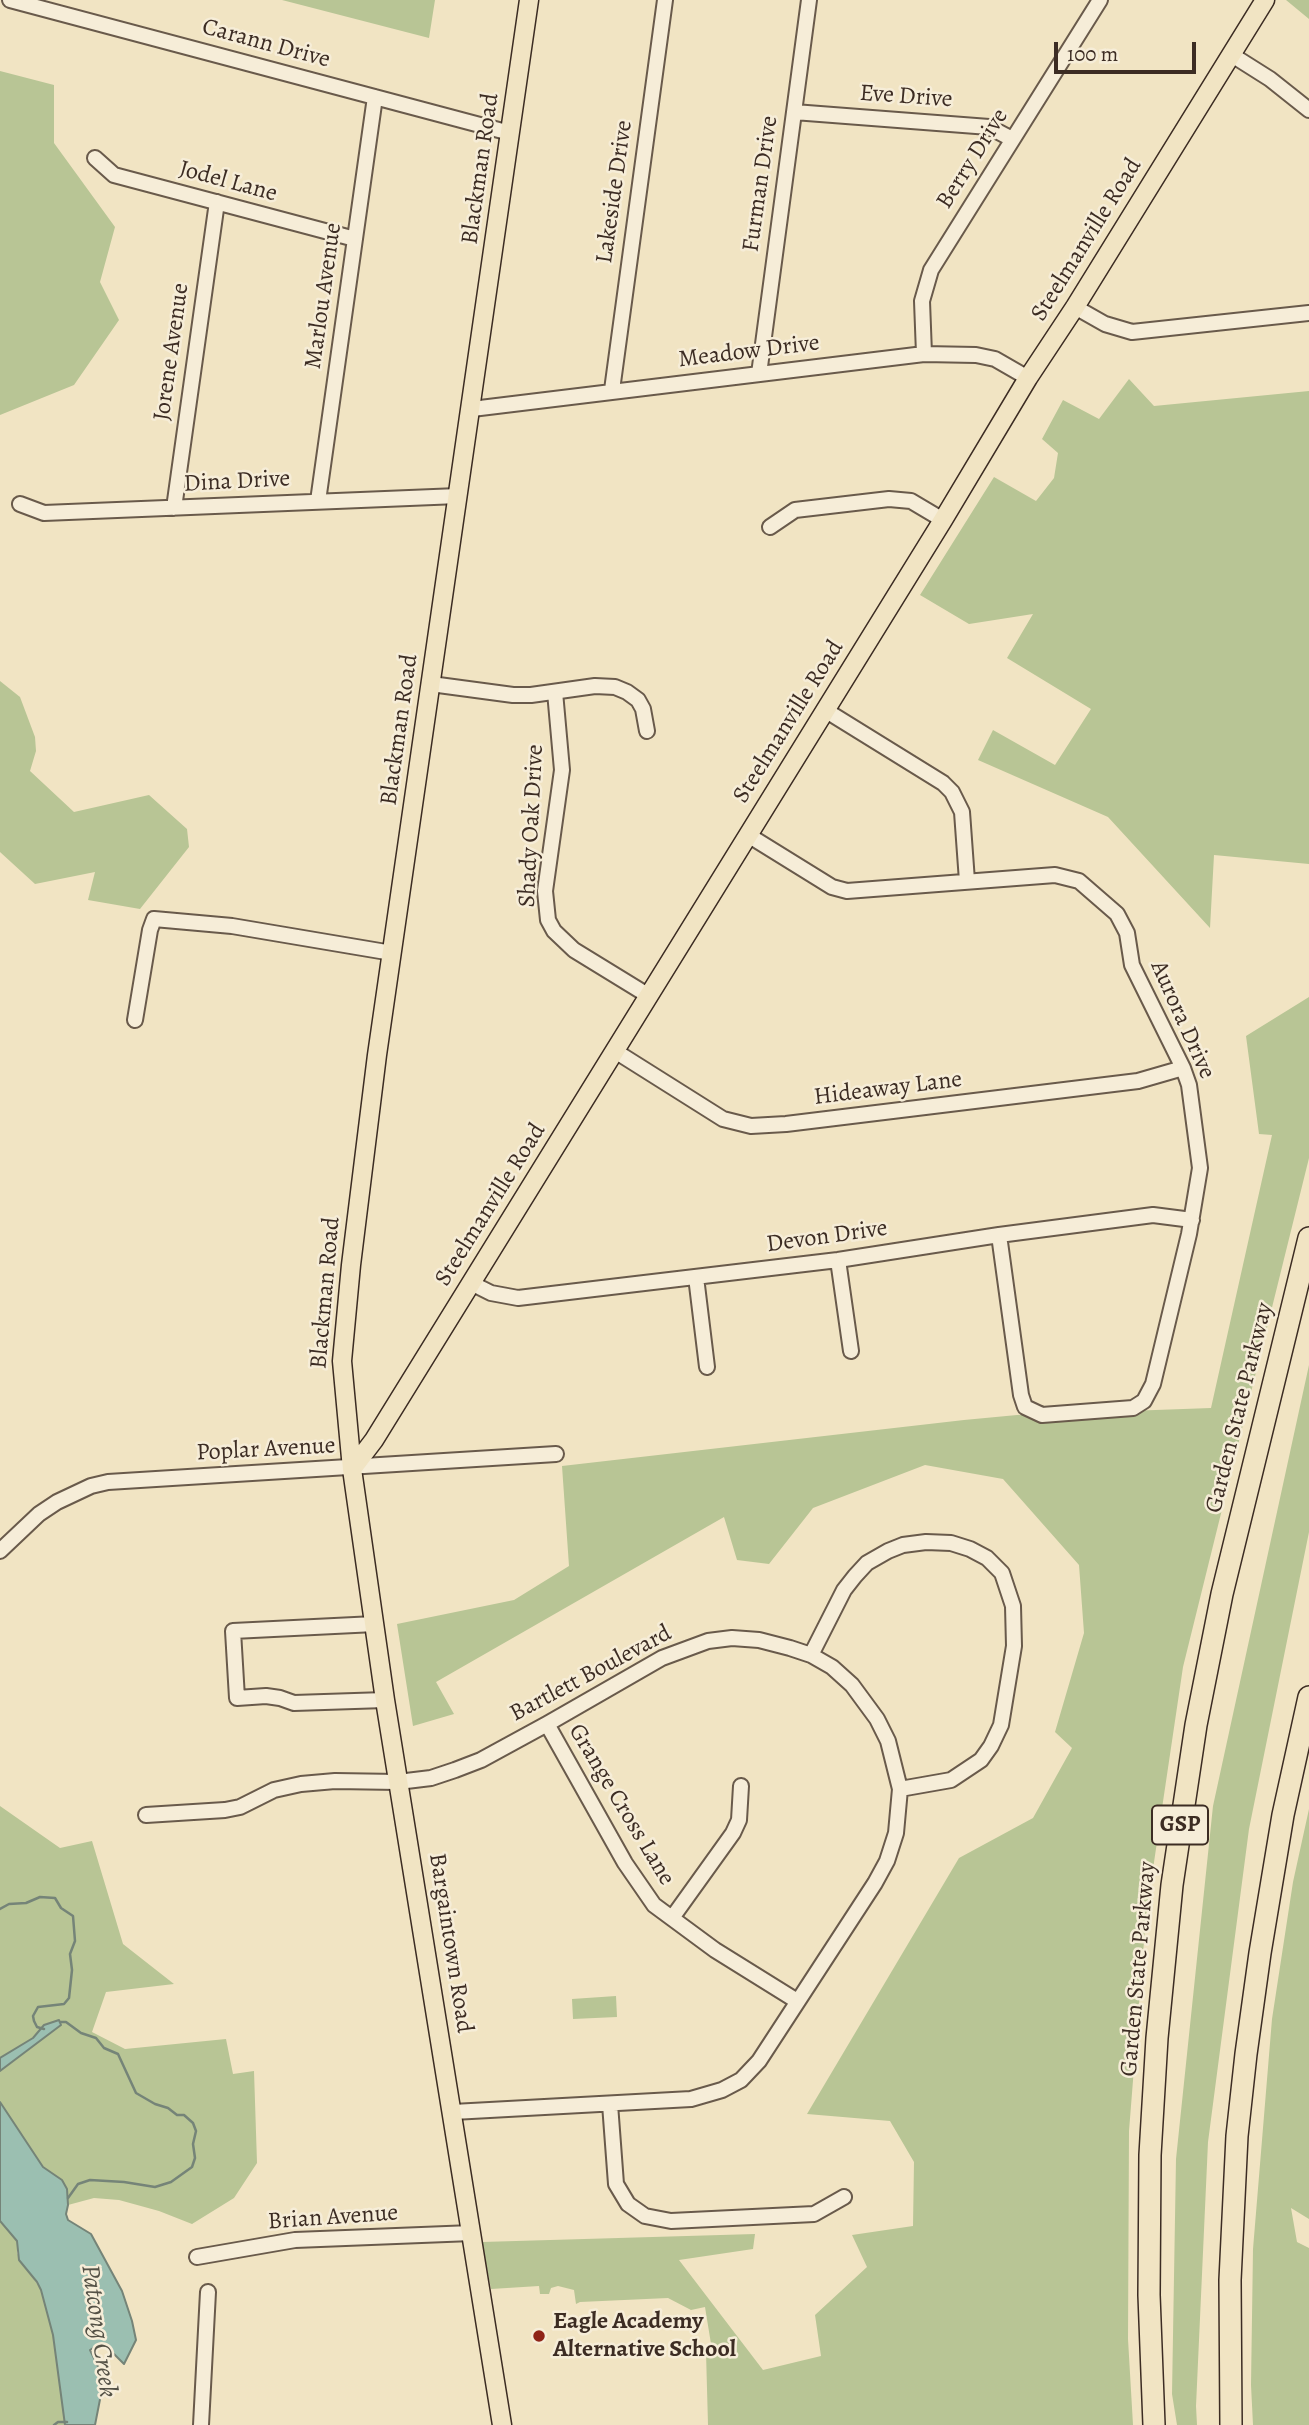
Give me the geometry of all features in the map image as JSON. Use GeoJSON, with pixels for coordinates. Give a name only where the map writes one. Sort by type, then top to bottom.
{"type":"FeatureCollection","features":[{"type":"Feature","properties":{"kind":"highway","name":"Garden State Parkway"},"geometry":{"type":"LineString","coordinates":[[1154,2425],[1149,2295],[1150,2155],[1161,1985],[1172,1885],[1196,1725],[1219,1606],[1309,1238]]}},
{"type":"Feature","properties":{"kind":"highway"},"geometry":{"type":"LineString","coordinates":[[1231,2425],[1230,2280],[1237,2136],[1259,1953],[1283,1815],[1309,1697]]}},
{"type":"Feature","properties":{"kind":"main road","name":"Blackman Road"},"geometry":{"type":"LineString","coordinates":[[352,1469],[343,1382],[344,1327],[391,953],[472,409],[529,0]]}},
{"type":"Feature","properties":{"kind":"main road","name":"Steelmanville Road"},"geometry":{"type":"LineString","coordinates":[[352,1469],[374,1440],[1028,378],[1075,307],[1265,0]]}},
{"type":"Feature","properties":{"kind":"main road","name":"Bargaintown Road"},"geometry":{"type":"LineString","coordinates":[[352,1469],[385,1700],[502,2425]]}},
{"type":"Feature","properties":{"kind":"street","name":"Carann Drive"},"geometry":{"type":"LineString","coordinates":[[10,0],[510,133]]}},
{"type":"Feature","properties":{"kind":"street","name":"Lakeside Drive"},"geometry":{"type":"LineString","coordinates":[[611,390],[664,0]]}},
{"type":"Feature","properties":{"kind":"street","name":"Furman Drive"},"geometry":{"type":"LineString","coordinates":[[759,374],[809,0]]}},
{"type":"Feature","properties":{"kind":"street","name":"Berry Drive"},"geometry":{"type":"LineString","coordinates":[[924,354],[922,301],[931,270],[1094,2]]}},
{"type":"Feature","properties":{"kind":"street"},"geometry":{"type":"LineString","coordinates":[[1232,55],[1270,79],[1309,110]]}},
{"type":"Feature","properties":{"kind":"street","name":"Marlou Avenue"},"geometry":{"type":"LineString","coordinates":[[318,501],[375,97]]}},
{"type":"Feature","properties":{"kind":"street","name":"Eve Drive"},"geometry":{"type":"LineString","coordinates":[[794,112],[989,127],[1012,139]]}},
{"type":"Feature","properties":{"kind":"street","name":"Jodel Lane"},"geometry":{"type":"LineString","coordinates":[[95,158],[114,175],[355,239]]}},
{"type":"Feature","properties":{"kind":"street","name":"Jorene Avenue"},"geometry":{"type":"LineString","coordinates":[[174,508],[217,202]]}},
{"type":"Feature","properties":{"kind":"street"},"geometry":{"type":"LineString","coordinates":[[1075,307],[1105,324],[1132,332],[1309,313]]}},
{"type":"Feature","properties":{"kind":"street","name":"Meadow Drive"},"geometry":{"type":"LineString","coordinates":[[472,409],[924,354],[986,357],[1010,366],[1028,378]]}},
{"type":"Feature","properties":{"kind":"street","name":"Dina Drive"},"geometry":{"type":"LineString","coordinates":[[20,504],[44,513],[458,496]]}},
{"type":"Feature","properties":{"kind":"street"},"geometry":{"type":"LineString","coordinates":[[770,527],[795,510],[897,499],[911,501],[943,520]]}},
{"type":"Feature","properties":{"kind":"street"},"geometry":{"type":"LineString","coordinates":[[431,684],[513,695],[595,686],[622,689],[633,695],[641,704],[647,731]]}},
{"type":"Feature","properties":{"kind":"street","name":"Shady Oak Drive"},"geometry":{"type":"LineString","coordinates":[[555,692],[562,770],[545,891],[548,919],[554,931],[573,950],[649,996]]}},
{"type":"Feature","properties":{"kind":"street"},"geometry":{"type":"LineString","coordinates":[[825,710],[943,783],[952,792],[962,812],[967,881]]}},
{"type":"Feature","properties":{"kind":"street","name":"Aurora Drive"},"geometry":{"type":"LineString","coordinates":[[748,835],[832,887],[847,891],[1055,875],[1079,881],[1117,914],[1127,933],[1132,965],[1189,1085],[1200,1168],[1192,1220],[1153,1384],[1144,1401],[1133,1408],[1040,1415],[1025,1408],[999,1235]]}},
{"type":"Feature","properties":{"kind":"street"},"geometry":{"type":"LineString","coordinates":[[135,1020],[154,919],[232,926],[391,953]]}},
{"type":"Feature","properties":{"kind":"street","name":"Hideaway Lane"},"geometry":{"type":"LineString","coordinates":[[615,1051],[723,1119],[751,1126],[1138,1081],[1183,1068]]}},
{"type":"Feature","properties":{"kind":"street","name":"Devon Drive"},"geometry":{"type":"LineString","coordinates":[[471,1283],[491,1293],[517,1298],[838,1260],[1153,1215],[1192,1220]]}},
{"type":"Feature","properties":{"kind":"street"},"geometry":{"type":"LineString","coordinates":[[838,1260],[851,1351]]}},
{"type":"Feature","properties":{"kind":"street"},"geometry":{"type":"LineString","coordinates":[[696,1277],[707,1367]]}},
{"type":"Feature","properties":{"kind":"street","name":"Poplar Avenue"},"geometry":{"type":"LineString","coordinates":[[0,1551],[47,1508],[96,1485],[556,1454]]}},
{"type":"Feature","properties":{"kind":"street"},"geometry":{"type":"LineString","coordinates":[[811,1655],[849,1583],[867,1563],[888,1551],[902,1545],[951,1542],[987,1558],[1002,1573],[1013,1606],[1014,1646],[1001,1725],[981,1760],[951,1780],[900,1790]]}},
{"type":"Feature","properties":{"kind":"street"},"geometry":{"type":"LineString","coordinates":[[375,1624],[233,1631],[237,1698],[266,1696],[294,1703],[385,1700]]}},
{"type":"Feature","properties":{"kind":"street","name":"Bartlett Boulevard"},"geometry":{"type":"LineString","coordinates":[[146,1815],[225,1810],[240,1807],[274,1790],[301,1784],[398,1782],[431,1778],[481,1760],[662,1658],[708,1641],[732,1638],[759,1640],[811,1655],[832,1667],[852,1685],[867,1704],[888,1741],[900,1790],[896,1833],[887,1861],[875,1883],[759,2062],[741,2080],[722,2091],[691,2099],[453,2112]]}},
{"type":"Feature","properties":{"kind":"street","name":"Grange Cross Lane"},"geometry":{"type":"LineString","coordinates":[[547,1724],[641,1889],[654,1905],[715,1950],[797,2001]]}},
{"type":"Feature","properties":{"kind":"street"},"geometry":{"type":"LineString","coordinates":[[671,1918],[733,1833],[739,1820],[741,1786]]}},
{"type":"Feature","properties":{"kind":"street"},"geometry":{"type":"LineString","coordinates":[[610,2104],[616,2184],[628,2204],[645,2216],[671,2221],[814,2214],[844,2197]]}},
{"type":"Feature","properties":{"kind":"street","name":"Brian Avenue"},"geometry":{"type":"LineString","coordinates":[[197,2257],[295,2240],[472,2233]]}},
{"type":"Feature","properties":{"kind":"street"},"geometry":{"type":"LineString","coordinates":[[201,2425],[208,2292]]}},
{"type":"Feature","properties":{"kind":"green space"},"geometry":{"type":"Polygon","coordinates":[[[282,0],[435,0],[429,38],[282,0]]]}},
{"type":"Feature","properties":{"kind":"green space"},"geometry":{"type":"Polygon","coordinates":[[[1286,0],[1309,0],[1309,19],[1286,0]]]}},
{"type":"Feature","properties":{"kind":"green space"},"geometry":{"type":"Polygon","coordinates":[[[0,71],[54,85],[54,143],[115,227],[100,282],[119,320],[74,385],[0,415],[0,71]]]}},
{"type":"Feature","properties":{"kind":"green space"},"geometry":{"type":"Polygon","coordinates":[[[1129,379],[1154,406],[1309,391],[1309,864],[1214,855],[1210,928],[1108,817],[978,760],[993,730],[1055,765],[1091,709],[1007,658],[1033,614],[969,624],[920,595],[994,477],[1036,501],[1054,478],[1058,453],[1042,439],[1063,400],[1099,419],[1129,379]]]}},
{"type":"Feature","properties":{"kind":"green space"},"geometry":{"type":"Polygon","coordinates":[[[0,681],[20,697],[35,737],[36,751],[30,771],[74,812],[149,795],[187,829],[189,847],[140,909],[88,900],[95,872],[35,884],[0,852],[0,681]]]}},
{"type":"Feature","properties":{"kind":"green space"},"geometry":{"type":"Polygon","coordinates":[[[1309,997],[1309,1158],[1183,1667],[1146,1916],[1129,2131],[1128,2339],[1133,2425],[708,2425],[706,2352],[712,2350],[705,2307],[691,2310],[668,2298],[576,2304],[574,2290],[558,2286],[551,2288],[549,2294],[540,2294],[539,2286],[491,2289],[482,2242],[755,2234],[753,2249],[679,2260],[763,2370],[821,2356],[815,2315],[867,2267],[852,2235],[913,2226],[914,2162],[890,2121],[807,2114],[959,1858],[1033,1818],[1072,1748],[1055,1732],[1084,1633],[1079,1565],[1003,1479],[925,1465],[813,1508],[769,1564],[737,1560],[724,1517],[436,1682],[454,1714],[413,1726],[397,1624],[514,1600],[569,1566],[562,1466],[1017,1415],[1211,1408],[1272,1135],[1259,1134],[1246,1036],[1309,997]]]}},
{"type":"Feature","properties":{"kind":"green space"},"geometry":{"type":"Polygon","coordinates":[[[1309,1365],[1309,1532],[1249,1829],[1208,2142],[1197,2425],[1177,2425],[1172,2394],[1176,2159],[1213,1806],[1309,1365]]]}},
{"type":"Feature","properties":{"kind":"green space"},"geometry":{"type":"Polygon","coordinates":[[[0,1806],[60,1848],[92,1841],[123,1944],[174,1984],[106,1992],[92,2032],[125,2049],[226,2039],[233,2074],[254,2071],[257,2163],[234,2198],[192,2224],[119,2200],[94,2198],[68,2205],[67,2189],[62,2180],[43,2167],[0,2102],[0,2071],[61,2025],[47,2023],[33,2038],[0,2058],[0,1806]]]}},
{"type":"Feature","properties":{"kind":"green space"},"geometry":{"type":"Polygon","coordinates":[[[1309,1809],[1309,2219],[1291,2208],[1297,2242],[1309,2248],[1309,2425],[1253,2425],[1253,2249],[1272,2019],[1293,1882],[1309,1809]]]}},
{"type":"Feature","properties":{"kind":"green space"},"geometry":{"type":"Polygon","coordinates":[[[616,1996],[617,2017],[573,2019],[572,1999],[616,1996]]]}},
{"type":"Feature","properties":{"kind":"green space"},"geometry":{"type":"Polygon","coordinates":[[[0,2221],[17,2241],[17,2253],[41,2290],[53,2335],[65,2425],[0,2425],[0,2221]]]}},
{"type":"Feature","properties":{"kind":"water"},"geometry":{"type":"Polygon","coordinates":[[[59,2020],[61,2025],[0,2071],[0,2058],[33,2038],[44,2025],[59,2020]]]}},
{"type":"Feature","properties":{"kind":"water","name":"Patcong Creek"},"geometry":{"type":"Polygon","coordinates":[[[0,2102],[43,2167],[62,2180],[67,2189],[68,2220],[91,2234],[122,2291],[132,2321],[136,2340],[124,2364],[108,2348],[96,2346],[90,2350],[104,2379],[95,2425],[65,2425],[53,2335],[41,2290],[19,2260],[17,2241],[0,2221],[0,2102]]]}},
{"type":"Feature","properties":{"kind":"waterway"},"geometry":{"type":"LineString","coordinates":[[0,1909],[9,1904],[26,1903],[40,1897],[55,1898],[61,1908],[73,1916],[75,1941],[70,1954],[72,1970],[69,1998],[64,2004],[38,2007],[33,2016],[34,2021],[37,2027],[44,2029]]}},
{"type":"Feature","properties":{"kind":"waterway"},"geometry":{"type":"LineString","coordinates":[[60,2022],[66,2022],[81,2033],[96,2038],[104,2048],[118,2054],[136,2093],[177,2115],[184,2115],[193,2123],[196,2131],[192,2167],[171,2182],[155,2187],[90,2180],[78,2184],[68,2198]]}},
{"type":"Feature","properties":{"kind":"waterway"},"geometry":{"type":"LineString","coordinates":[[54,2425],[67,2422]]}},
{"type":"Feature","properties":{"kind":"place","name":"Eagle Academy Alternative School"},"geometry":{"type":"Point","coordinates":[539,2336]}}]}
